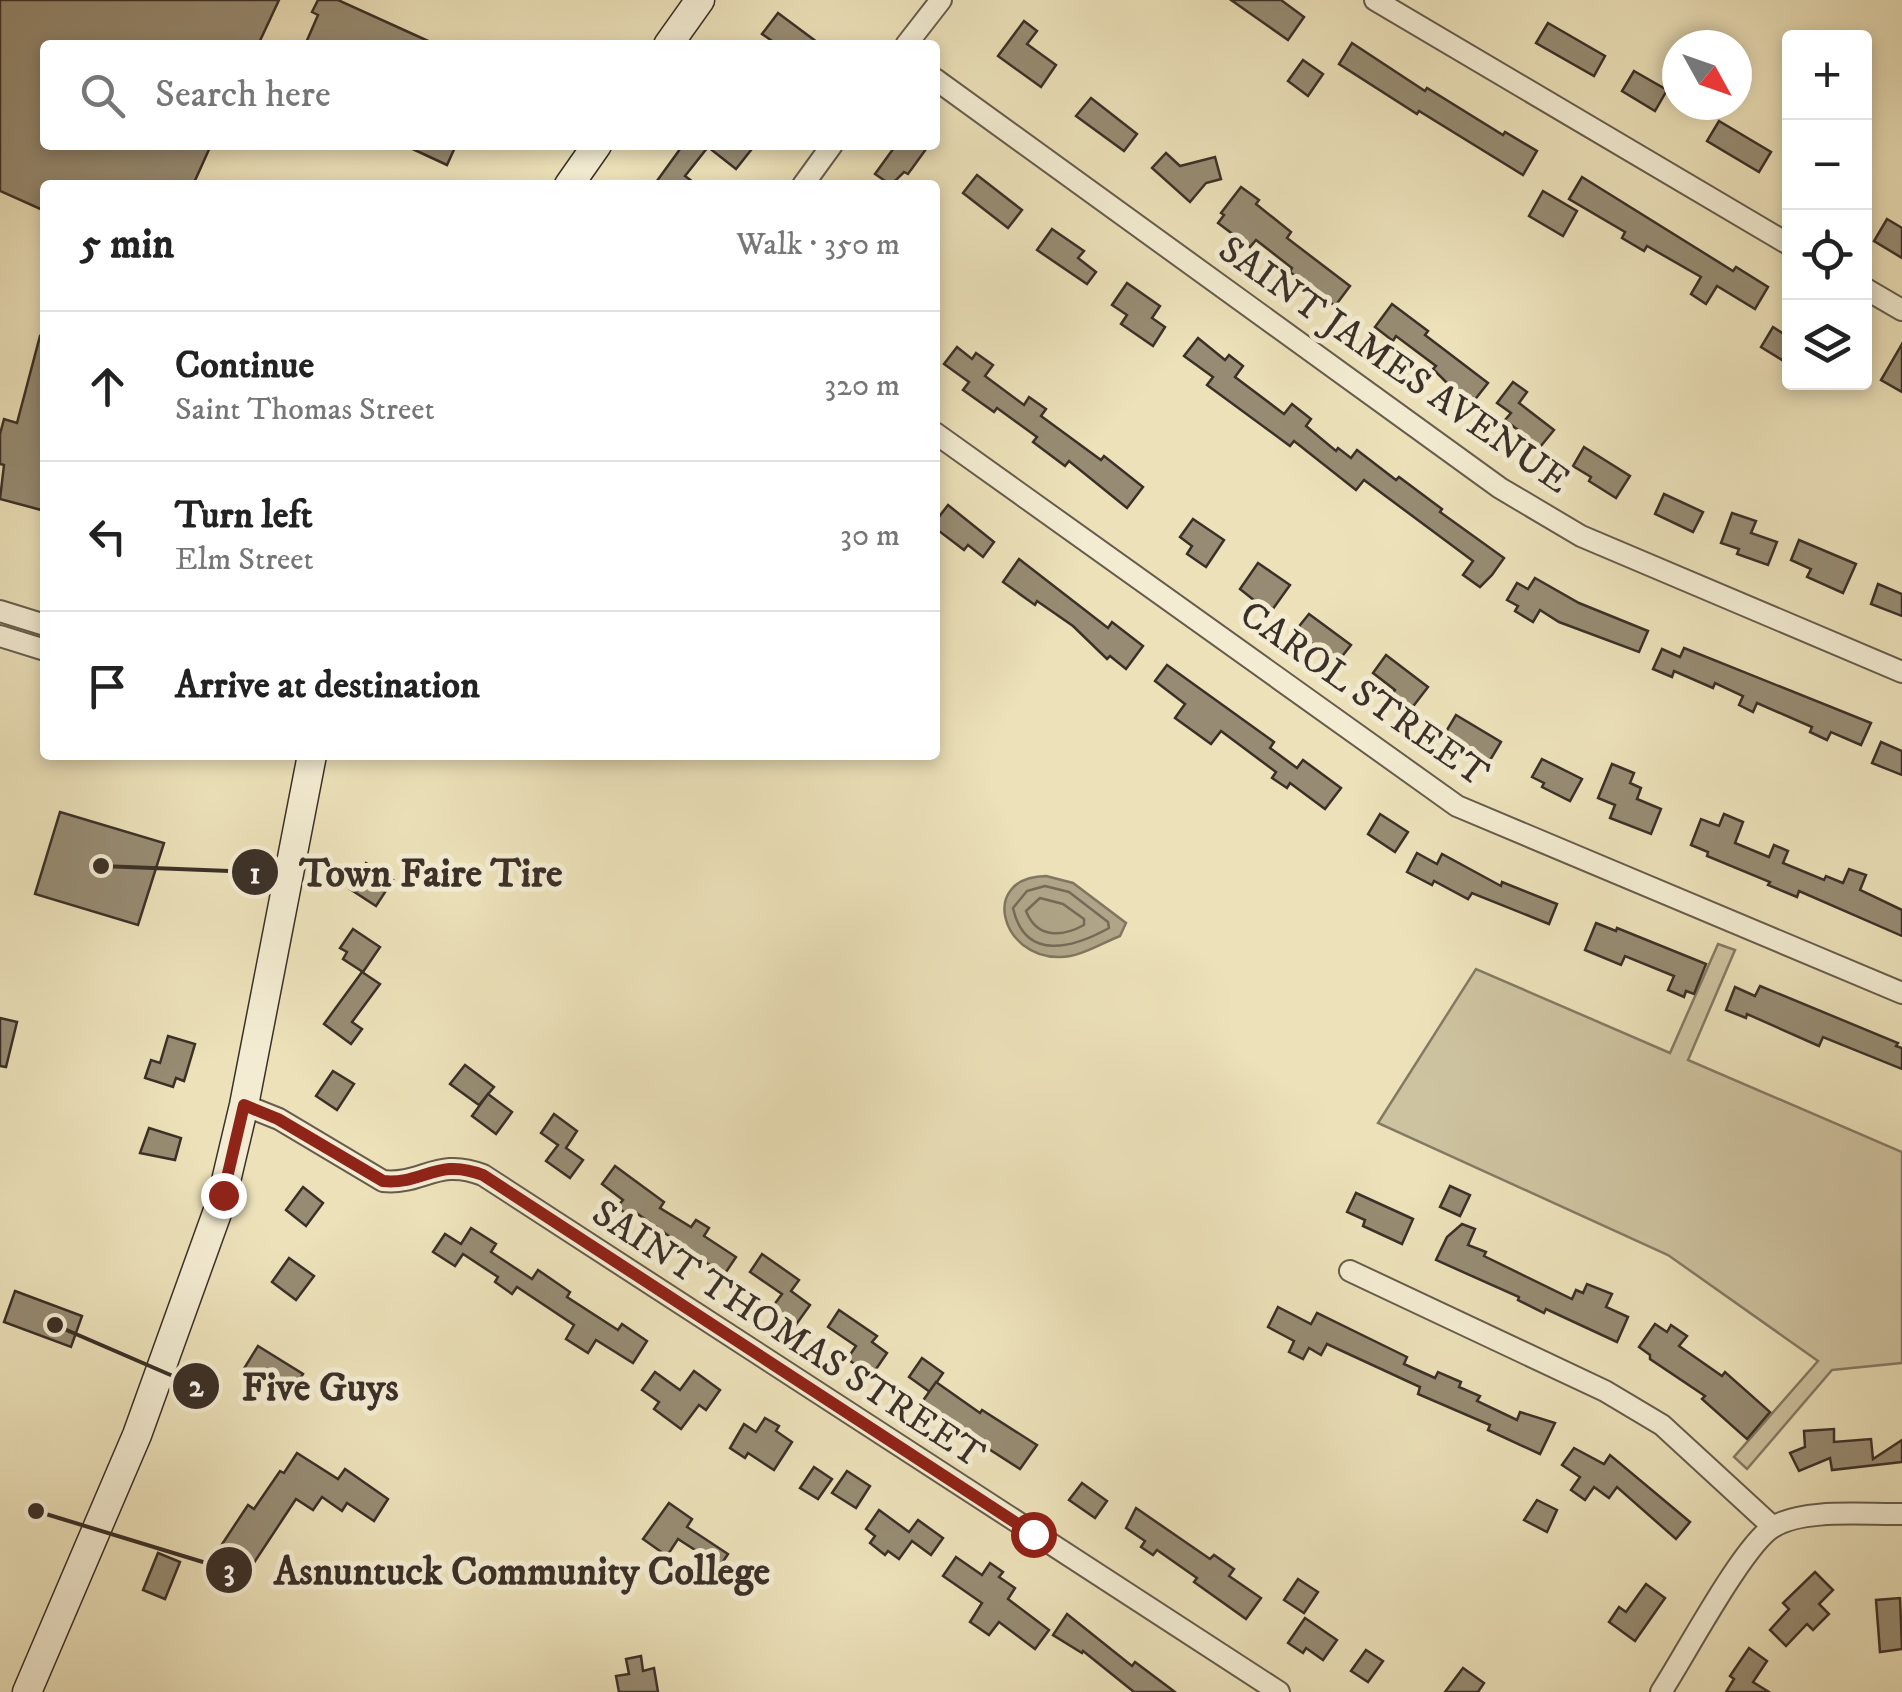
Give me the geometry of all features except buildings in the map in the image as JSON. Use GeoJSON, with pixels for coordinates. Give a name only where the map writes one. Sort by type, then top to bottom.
{"type":"FeatureCollection","features":[{"type":"Feature","properties":{"kind":"main road"},"geometry":{"type":"LineString","coordinates":[[672,40],[700,0]]}},
{"type":"Feature","properties":{"kind":"main road"},"geometry":{"type":"LineString","coordinates":[[572,180],[593,150]]}},
{"type":"Feature","properties":{"kind":"main road"},"geometry":{"type":"LineString","coordinates":[[27,1692],[160,1376],[221,1202],[244,1105],[311,760]]}},
{"type":"Feature","properties":{"kind":"street"},"geometry":{"type":"LineString","coordinates":[[910,40],[942,0]]}},
{"type":"Feature","properties":{"kind":"street"},"geometry":{"type":"LineString","coordinates":[[1374,0],[1782,239]]}},
{"type":"Feature","properties":{"kind":"street","name":"SAINT JAMES AVENUE"},"geometry":{"type":"LineString","coordinates":[[940,83],[1500,488],[1581,536],[1902,672]]}},
{"type":"Feature","properties":{"kind":"street"},"geometry":{"type":"LineString","coordinates":[[807,180],[827,150]]}},
{"type":"Feature","properties":{"kind":"street"},"geometry":{"type":"LineString","coordinates":[[1872,293],[1902,310]]}},
{"type":"Feature","properties":{"kind":"street","name":"CAROL STREET"},"geometry":{"type":"LineString","coordinates":[[940,437],[1456,806],[1902,993]]}},
{"type":"Feature","properties":{"kind":"street"},"geometry":{"type":"LineString","coordinates":[[0,611],[40,623]]}},
{"type":"Feature","properties":{"kind":"street"},"geometry":{"type":"LineString","coordinates":[[0,636],[40,648]]}},
{"type":"Feature","properties":{"kind":"street","name":"SAINT THOMAS STREET"},"geometry":{"type":"LineString","coordinates":[[244,1105],[278,1119],[383,1181],[399,1182],[434,1169],[462,1167],[483,1175],[1279,1692]]}},
{"type":"Feature","properties":{"kind":"street"},"geometry":{"type":"LineString","coordinates":[[1350,1271],[1605,1391],[1662,1425],[1773,1527]]}},
{"type":"Feature","properties":{"kind":"street"},"geometry":{"type":"LineString","coordinates":[[1661,1692],[1751,1548],[1773,1527],[1806,1516],[1902,1514]]}},
{"type":"Feature","properties":{"kind":"shaded area"},"geometry":{"type":"Polygon","coordinates":[[[1718,944],[1735,950],[1688,1060],[1902,1152],[1902,1363],[1832,1370],[1747,1469],[1734,1457],[1818,1361],[1668,1255],[1378,1123],[1476,969],[1670,1053],[1718,944]]]}},
{"type":"Feature","properties":{"kind":"water"},"geometry":{"type":"Polygon","coordinates":[[[1046,876],[1073,883],[1126,923],[1120,936],[1060,957],[1039,954],[1023,945],[1005,917],[1005,902],[1011,889],[1025,880],[1046,876]]]}},
{"type":"Feature","properties":{"kind":"place","name":"Town Faire Tire"},"geometry":{"type":"Point","coordinates":[101,866]}},
{"type":"Feature","properties":{"kind":"place","name":"Five Guys"},"geometry":{"type":"Point","coordinates":[55,1325]}},
{"type":"Feature","properties":{"kind":"place","name":"Asnuntuck Community College"},"geometry":{"type":"Point","coordinates":[36,1511]}},
{"type":"Feature","properties":{"kind":"route"},"geometry":{"type":"LineString","coordinates":[[223,1195],[244,1105],[278,1119],[383,1181],[399,1182],[434,1169],[462,1167],[483,1175],[1033,1534]]}}]}
